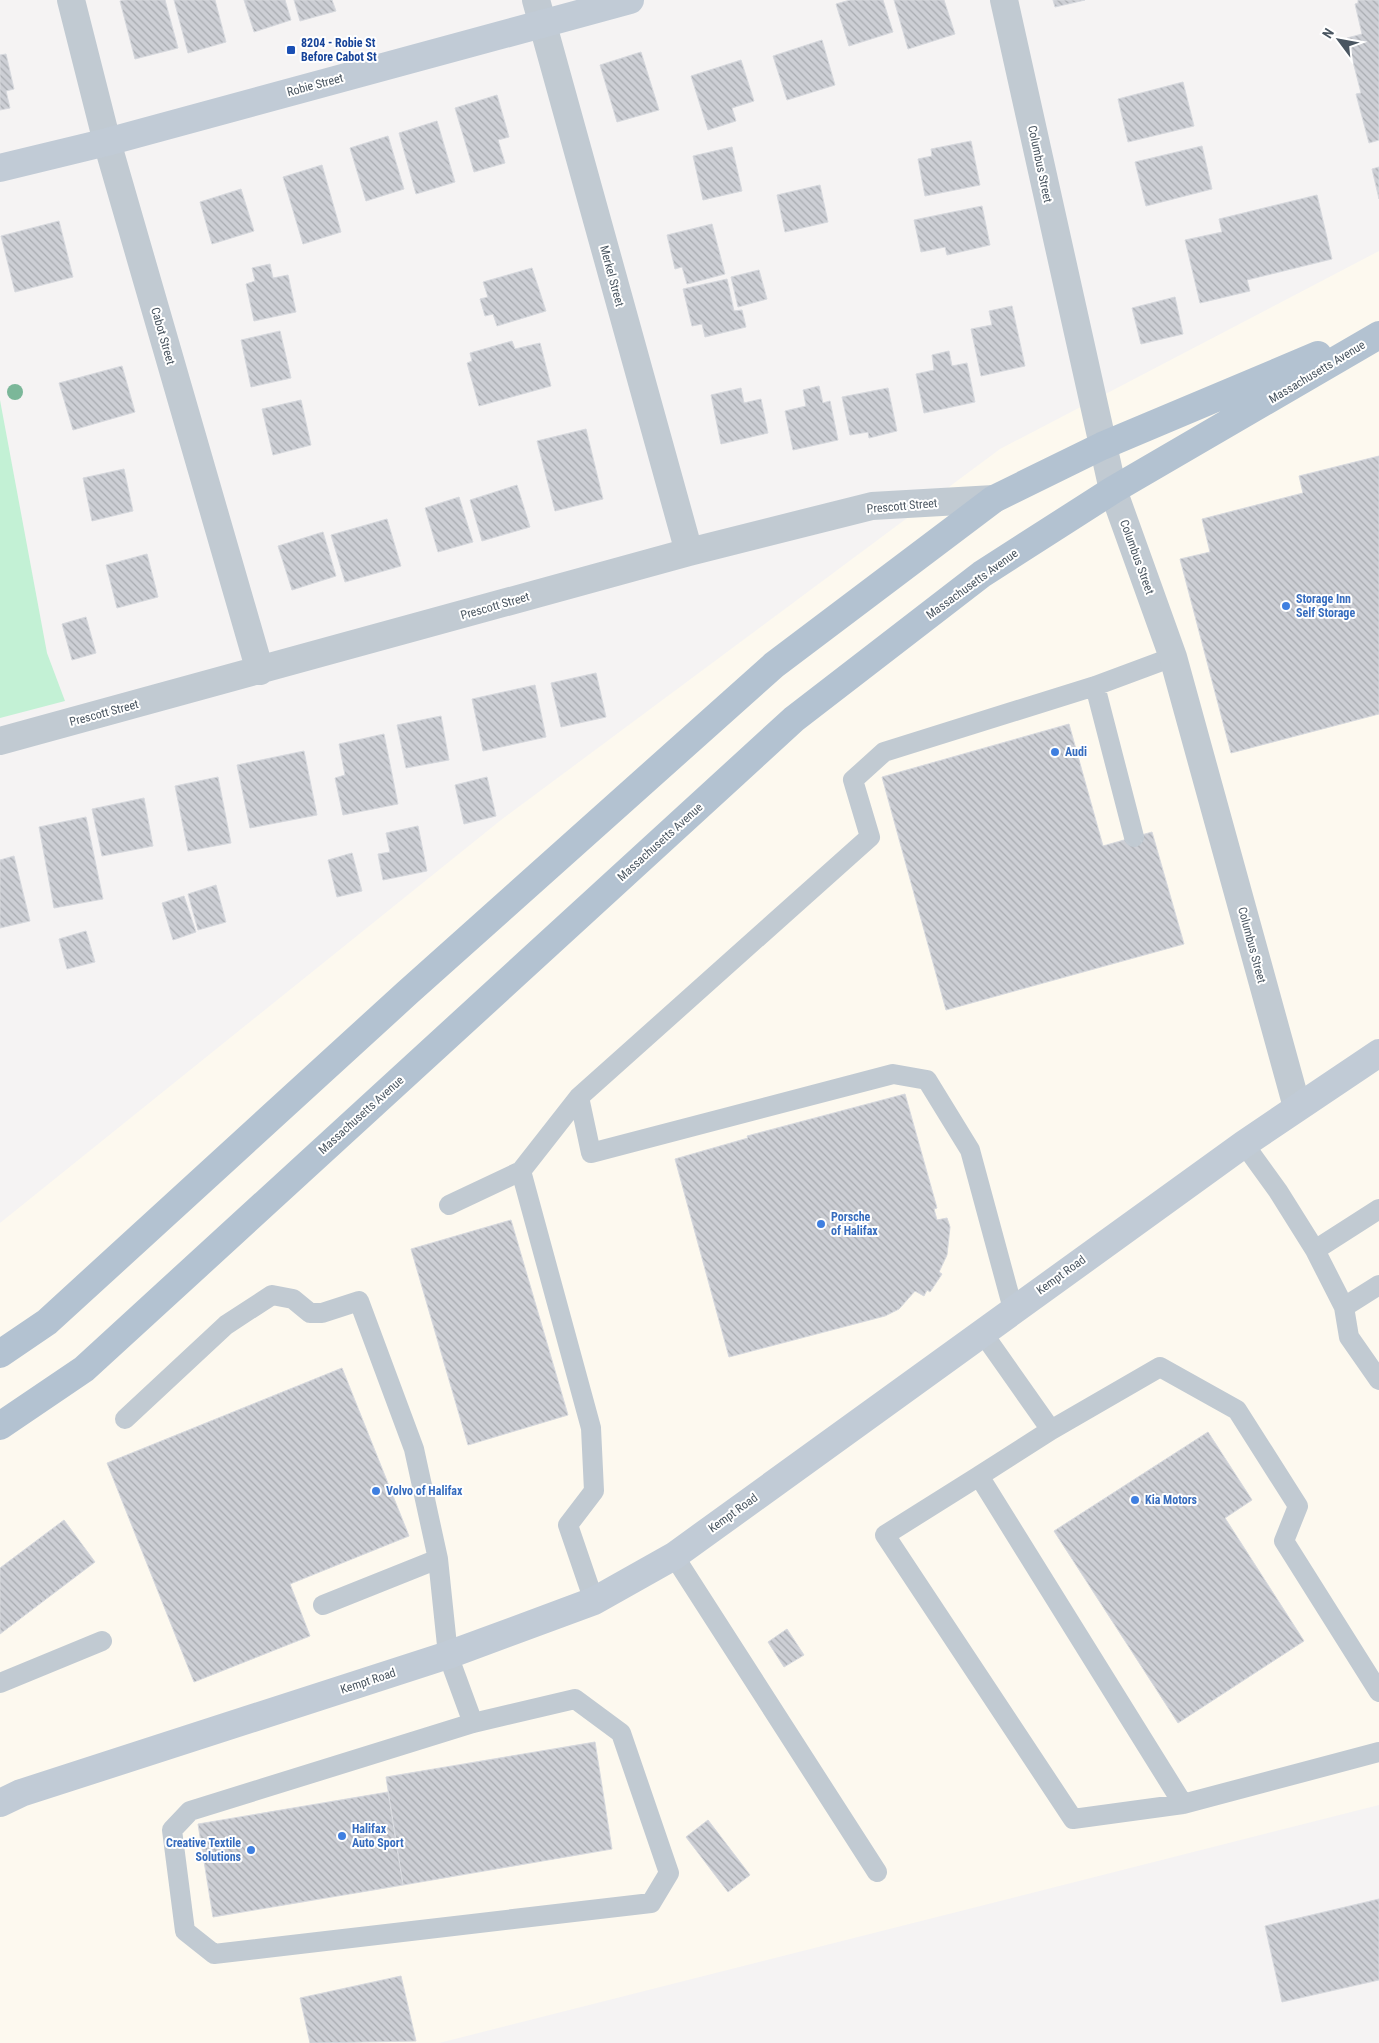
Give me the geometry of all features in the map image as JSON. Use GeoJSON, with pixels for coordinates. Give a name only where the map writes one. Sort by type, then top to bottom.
{"type":"FeatureCollection","features":[{"type":"Feature","properties":{"kind":"main road","name":"Massachusetts Avenue"},"geometry":{"type":"LineString","coordinates":[[0,1354],[47,1322],[406,993],[774,665],[994,499],[1102,446],[1379,329]]}},
{"type":"Feature","properties":{"kind":"main road","name":"Massachusetts Avenue"},"geometry":{"type":"LineString","coordinates":[[0,1426],[84,1369],[794,719],[982,574],[1113,490],[1379,335]]}},
{"type":"Feature","properties":{"kind":"street","name":"Cabot Street"},"geometry":{"type":"LineString","coordinates":[[71,0],[107,142],[260,671]]}},
{"type":"Feature","properties":{"kind":"street","name":"Robie Street"},"geometry":{"type":"LineString","coordinates":[[0,168],[107,142],[539,12],[630,0]]}},
{"type":"Feature","properties":{"kind":"street","name":"Columbus Street"},"geometry":{"type":"LineString","coordinates":[[1004,0],[1113,490],[1173,657],[1297,1107]]}},
{"type":"Feature","properties":{"kind":"street","name":"Merkel Street"},"geometry":{"type":"LineString","coordinates":[[539,12],[689,552]]}},
{"type":"Feature","properties":{"kind":"street","name":"Prescott Street"},"geometry":{"type":"LineString","coordinates":[[0,742],[689,552],[872,506],[994,499]]}},
{"type":"Feature","properties":{"kind":"street","name":"Kempt Road"},"geometry":{"type":"LineString","coordinates":[[0,1803],[21,1792],[448,1655],[594,1600],[674,1556],[1013,1309],[1244,1144],[1379,1053]]}},
{"type":"Feature","properties":{"kind":"lane"},"geometry":{"type":"LineString","coordinates":[[449,1205],[521,1171],[579,1097],[870,837],[853,780],[884,752],[1095,686],[1173,657]]}},
{"type":"Feature","properties":{"kind":"lane"},"geometry":{"type":"LineString","coordinates":[[1095,686],[1134,837]]}},
{"type":"Feature","properties":{"kind":"lane"},"geometry":{"type":"LineString","coordinates":[[579,1097],[591,1153],[893,1074],[927,1080],[970,1150],[1013,1309]]}},
{"type":"Feature","properties":{"kind":"lane"},"geometry":{"type":"LineString","coordinates":[[1244,1144],[1278,1192],[1315,1250],[1344,1307],[1349,1337],[1379,1380]]}},
{"type":"Feature","properties":{"kind":"lane"},"geometry":{"type":"LineString","coordinates":[[521,1171],[591,1428],[594,1491],[568,1525],[594,1600]]}},
{"type":"Feature","properties":{"kind":"lane"},"geometry":{"type":"LineString","coordinates":[[1315,1250],[1379,1208]]}},
{"type":"Feature","properties":{"kind":"lane"},"geometry":{"type":"LineString","coordinates":[[1344,1307],[1379,1285]]}},
{"type":"Feature","properties":{"kind":"lane"},"geometry":{"type":"LineString","coordinates":[[125,1419],[226,1325],[272,1295],[293,1299],[310,1314],[322,1314],[359,1301],[414,1449],[438,1559],[448,1655],[473,1723]]}},
{"type":"Feature","properties":{"kind":"lane"},"geometry":{"type":"LineString","coordinates":[[982,1332],[1051,1430]]}},
{"type":"Feature","properties":{"kind":"lane"},"geometry":{"type":"LineString","coordinates":[[1379,1692],[1284,1541],[1298,1506],[1237,1410],[1160,1367],[1051,1430],[885,1535],[1073,1819],[1184,1804],[1379,1752]]}},
{"type":"Feature","properties":{"kind":"lane"},"geometry":{"type":"LineString","coordinates":[[979,1476],[1184,1804]]}},
{"type":"Feature","properties":{"kind":"lane"},"geometry":{"type":"LineString","coordinates":[[674,1556],[877,1872]]}},
{"type":"Feature","properties":{"kind":"lane"},"geometry":{"type":"LineString","coordinates":[[323,1605],[438,1559]]}},
{"type":"Feature","properties":{"kind":"lane"},"geometry":{"type":"LineString","coordinates":[[0,1683],[102,1641]]}},
{"type":"Feature","properties":{"kind":"lane"},"geometry":{"type":"LineString","coordinates":[[575,1699],[621,1733],[670,1873],[652,1903],[214,1954],[185,1931],[172,1830],[190,1811],[473,1723],[575,1699]]}},
{"type":"Feature","properties":{"kind":"shaded area"},"geometry":{"type":"Polygon","coordinates":[[[1379,251],[1379,1805],[439,2043],[0,2043],[0,1223],[501,820],[1000,449],[1379,251]]]}},
{"type":"Feature","properties":{"kind":"green space"},"geometry":{"type":"Polygon","coordinates":[[[0,400],[47,653],[65,701],[0,718],[0,400]]]}},
{"type":"Feature","properties":{"kind":"building"},"geometry":{"type":"Polygon","coordinates":[[[165,0],[178,48],[135,59],[120,1],[165,0]]]}},
{"type":"Feature","properties":{"kind":"building"},"geometry":{"type":"Polygon","coordinates":[[[174,0],[215,0],[226,42],[188,53],[174,0]]]}},
{"type":"Feature","properties":{"kind":"building"},"geometry":{"type":"Polygon","coordinates":[[[244,0],[285,0],[291,20],[254,32],[244,0]]]}},
{"type":"Feature","properties":{"kind":"building"},"geometry":{"type":"Polygon","coordinates":[[[294,0],[332,0],[336,11],[300,21],[294,0]]]}},
{"type":"Feature","properties":{"kind":"building"},"geometry":{"type":"Polygon","coordinates":[[[850,0],[883,0],[893,32],[849,46],[836,4],[850,0]]]}},
{"type":"Feature","properties":{"kind":"building"},"geometry":{"type":"Polygon","coordinates":[[[894,0],[944,0],[955,34],[908,49],[894,0]]]}},
{"type":"Feature","properties":{"kind":"building"},"geometry":{"type":"Polygon","coordinates":[[[1053,0],[1085,0],[1055,7],[1053,0]]]}},
{"type":"Feature","properties":{"kind":"building"},"geometry":{"type":"Polygon","coordinates":[[[1358,0],[1379,0],[1379,140],[1369,143],[1356,94],[1361,93],[1347,38],[1362,34],[1355,4],[1358,3],[1358,0]]]}},
{"type":"Feature","properties":{"kind":"building"},"geometry":{"type":"Polygon","coordinates":[[[822,40],[835,85],[787,100],[773,56],[822,40]]]}},
{"type":"Feature","properties":{"kind":"building"},"geometry":{"type":"Polygon","coordinates":[[[641,52],[659,110],[617,122],[600,65],[641,52]]]}},
{"type":"Feature","properties":{"kind":"building"},"geometry":{"type":"Polygon","coordinates":[[[6,54],[14,89],[6,91],[10,108],[0,110],[0,55],[6,54]]]}},
{"type":"Feature","properties":{"kind":"building"},"geometry":{"type":"Polygon","coordinates":[[[741,60],[754,101],[732,108],[736,121],[708,130],[691,76],[741,60]]]}},
{"type":"Feature","properties":{"kind":"building"},"geometry":{"type":"Polygon","coordinates":[[[1183,82],[1194,126],[1128,142],[1118,99],[1183,82]]]}},
{"type":"Feature","properties":{"kind":"building"},"geometry":{"type":"Polygon","coordinates":[[[497,95],[509,137],[498,140],[505,163],[474,172],[455,108],[497,95]]]}},
{"type":"Feature","properties":{"kind":"building"},"geometry":{"type":"Polygon","coordinates":[[[437,121],[455,182],[416,194],[399,133],[437,121]]]}},
{"type":"Feature","properties":{"kind":"building"},"geometry":{"type":"Polygon","coordinates":[[[388,136],[404,189],[366,201],[350,148],[388,136]]]}},
{"type":"Feature","properties":{"kind":"building"},"geometry":{"type":"Polygon","coordinates":[[[971,141],[980,185],[925,196],[918,159],[932,156],[931,149],[971,141]]]}},
{"type":"Feature","properties":{"kind":"building"},"geometry":{"type":"Polygon","coordinates":[[[1202,146],[1212,189],[1146,206],[1135,162],[1202,146]]]}},
{"type":"Feature","properties":{"kind":"building"},"geometry":{"type":"Polygon","coordinates":[[[732,147],[742,191],[703,200],[693,156],[732,147]]]}},
{"type":"Feature","properties":{"kind":"building"},"geometry":{"type":"Polygon","coordinates":[[[322,165],[341,232],[303,244],[283,177],[322,165]]]}},
{"type":"Feature","properties":{"kind":"building"},"geometry":{"type":"Polygon","coordinates":[[[1379,167],[1379,199],[1372,169],[1379,167]]]}},
{"type":"Feature","properties":{"kind":"building"},"geometry":{"type":"Polygon","coordinates":[[[820,185],[828,222],[785,232],[777,195],[820,185]]]}},
{"type":"Feature","properties":{"kind":"building"},"geometry":{"type":"Polygon","coordinates":[[[241,189],[254,231],[212,244],[200,202],[241,189]]]}},
{"type":"Feature","properties":{"kind":"building"},"geometry":{"type":"Polygon","coordinates":[[[1317,195],[1332,259],[1247,280],[1250,291],[1200,303],[1185,240],[1222,232],[1219,219],[1317,195]]]}},
{"type":"Feature","properties":{"kind":"building"},"geometry":{"type":"Polygon","coordinates":[[[982,206],[990,245],[947,255],[945,247],[921,252],[914,220],[982,206]]]}},
{"type":"Feature","properties":{"kind":"building"},"geometry":{"type":"Polygon","coordinates":[[[59,221],[73,277],[15,292],[1,236],[59,221]]]}},
{"type":"Feature","properties":{"kind":"building"},"geometry":{"type":"Polygon","coordinates":[[[712,224],[725,274],[687,284],[682,267],[675,269],[667,235],[712,224]]]}},
{"type":"Feature","properties":{"kind":"building"},"geometry":{"type":"Polygon","coordinates":[[[270,264],[273,278],[288,275],[296,312],[254,321],[246,284],[255,281],[252,268],[270,264]]]}},
{"type":"Feature","properties":{"kind":"building"},"geometry":{"type":"Polygon","coordinates":[[[532,268],[546,311],[497,326],[493,314],[485,316],[480,299],[488,297],[483,282],[532,268]]]}},
{"type":"Feature","properties":{"kind":"building"},"geometry":{"type":"Polygon","coordinates":[[[759,270],[767,299],[738,307],[731,277],[759,270]]]}},
{"type":"Feature","properties":{"kind":"building"},"geometry":{"type":"Polygon","coordinates":[[[727,279],[734,311],[742,310],[746,327],[705,337],[702,324],[692,326],[683,289],[727,279]]]}},
{"type":"Feature","properties":{"kind":"building"},"geometry":{"type":"Polygon","coordinates":[[[1175,297],[1183,334],[1141,344],[1132,308],[1175,297]]]}},
{"type":"Feature","properties":{"kind":"building"},"geometry":{"type":"Polygon","coordinates":[[[1012,306],[1025,366],[981,376],[971,329],[992,325],[989,311],[1012,306]]]}},
{"type":"Feature","properties":{"kind":"building"},"geometry":{"type":"Polygon","coordinates":[[[280,331],[291,378],[251,387],[241,340],[280,331]]]}},
{"type":"Feature","properties":{"kind":"building"},"geometry":{"type":"Polygon","coordinates":[[[512,341],[515,349],[540,343],[551,386],[479,406],[467,363],[472,361],[470,353],[512,341]]]}},
{"type":"Feature","properties":{"kind":"building"},"geometry":{"type":"Polygon","coordinates":[[[949,351],[952,366],[967,363],[975,402],[924,413],[916,374],[934,370],[932,355],[949,351]]]}},
{"type":"Feature","properties":{"kind":"building"},"geometry":{"type":"Polygon","coordinates":[[[122,366],[135,412],[73,430],[59,383],[122,366]]]}},
{"type":"Feature","properties":{"kind":"building"},"geometry":{"type":"Polygon","coordinates":[[[819,386],[823,403],[830,401],[838,440],[793,450],[785,411],[806,406],[803,390],[819,386]]]}},
{"type":"Feature","properties":{"kind":"building"},"geometry":{"type":"Polygon","coordinates":[[[741,388],[744,403],[761,399],[768,433],[721,444],[711,395],[741,388]]]}},
{"type":"Feature","properties":{"kind":"building"},"geometry":{"type":"Polygon","coordinates":[[[888,388],[897,431],[869,438],[868,432],[850,435],[842,397],[888,388]]]}},
{"type":"Feature","properties":{"kind":"building"},"geometry":{"type":"Polygon","coordinates":[[[301,400],[311,445],[273,455],[262,409],[301,400]]]}},
{"type":"Feature","properties":{"kind":"building"},"geometry":{"type":"Polygon","coordinates":[[[586,429],[603,499],[555,511],[537,441],[586,429]]]}},
{"type":"Feature","properties":{"kind":"building","name":"Storage Inn Self Storage"},"geometry":{"type":"Polygon","coordinates":[[[1379,456],[1379,714],[1231,753],[1180,559],[1210,552],[1202,519],[1303,493],[1299,476],[1379,456]]]}},
{"type":"Feature","properties":{"kind":"building"},"geometry":{"type":"Polygon","coordinates":[[[124,469],[133,511],[92,521],[83,478],[124,469]]]}},
{"type":"Feature","properties":{"kind":"building"},"geometry":{"type":"Polygon","coordinates":[[[517,485],[530,527],[482,541],[470,500],[517,485]]]}},
{"type":"Feature","properties":{"kind":"building"},"geometry":{"type":"Polygon","coordinates":[[[459,497],[473,542],[438,552],[425,508],[459,497]]]}},
{"type":"Feature","properties":{"kind":"building"},"geometry":{"type":"Polygon","coordinates":[[[387,519],[401,566],[345,582],[331,535],[387,519]]]}},
{"type":"Feature","properties":{"kind":"building"},"geometry":{"type":"Polygon","coordinates":[[[323,532],[336,576],[292,590],[278,546],[323,532]]]}},
{"type":"Feature","properties":{"kind":"building"},"geometry":{"type":"Polygon","coordinates":[[[147,554],[158,597],[117,608],[106,565],[147,554]]]}},
{"type":"Feature","properties":{"kind":"building"},"geometry":{"type":"Polygon","coordinates":[[[86,617],[96,653],[72,660],[62,624],[86,617]]]}},
{"type":"Feature","properties":{"kind":"building"},"geometry":{"type":"Polygon","coordinates":[[[596,673],[606,717],[561,727],[551,683],[596,673]]]}},
{"type":"Feature","properties":{"kind":"building"},"geometry":{"type":"Polygon","coordinates":[[[535,685],[546,737],[483,751],[472,699],[535,685]]]}},
{"type":"Feature","properties":{"kind":"building"},"geometry":{"type":"Polygon","coordinates":[[[441,716],[449,760],[406,768],[397,725],[441,716]]]}},
{"type":"Feature","properties":{"kind":"building"},"geometry":{"type":"Polygon","coordinates":[[[1069,724],[1103,846],[1152,832],[1184,944],[946,1010],[882,777],[1069,724]]]}},
{"type":"Feature","properties":{"kind":"building"},"geometry":{"type":"Polygon","coordinates":[[[384,734],[398,804],[343,815],[335,778],[345,775],[339,744],[384,734]]]}},
{"type":"Feature","properties":{"kind":"building"},"geometry":{"type":"Polygon","coordinates":[[[304,751],[317,815],[250,828],[237,765],[304,751]]]}},
{"type":"Feature","properties":{"kind":"building"},"geometry":{"type":"Polygon","coordinates":[[[218,777],[231,843],[188,851],[175,786],[218,777]]]}},
{"type":"Feature","properties":{"kind":"building"},"geometry":{"type":"Polygon","coordinates":[[[487,777],[496,816],[464,824],[455,785],[487,777]]]}},
{"type":"Feature","properties":{"kind":"building"},"geometry":{"type":"Polygon","coordinates":[[[144,798],[153,846],[102,856],[92,809],[144,798]]]}},
{"type":"Feature","properties":{"kind":"building"},"geometry":{"type":"Polygon","coordinates":[[[86,817],[103,899],[54,908],[39,827],[86,817]]]}},
{"type":"Feature","properties":{"kind":"building"},"geometry":{"type":"Polygon","coordinates":[[[418,826],[427,871],[383,880],[378,854],[390,852],[386,833],[418,826]]]}},
{"type":"Feature","properties":{"kind":"building"},"geometry":{"type":"Polygon","coordinates":[[[352,853],[362,891],[337,897],[328,860],[352,853]]]}},
{"type":"Feature","properties":{"kind":"building"},"geometry":{"type":"Polygon","coordinates":[[[14,856],[30,921],[0,928],[0,860],[14,856]]]}},
{"type":"Feature","properties":{"kind":"building"},"geometry":{"type":"Polygon","coordinates":[[[216,885],[226,922],[198,930],[188,894],[216,885]]]}},
{"type":"Feature","properties":{"kind":"building"},"geometry":{"type":"Polygon","coordinates":[[[184,896],[196,932],[173,940],[162,903],[184,896]]]}},
{"type":"Feature","properties":{"kind":"building"},"geometry":{"type":"Polygon","coordinates":[[[86,931],[95,962],[67,969],[59,939],[86,931]]]}},
{"type":"Feature","properties":{"kind":"building","name":"Porsche of Halifax"},"geometry":{"type":"Polygon","coordinates":[[[905,1094],[937,1208],[934,1209],[937,1220],[947,1218],[950,1227],[947,1255],[939,1272],[942,1274],[930,1292],[927,1290],[924,1296],[915,1291],[899,1309],[885,1316],[729,1357],[675,1159],[748,1138],[747,1136],[905,1094]]]}},
{"type":"Feature","properties":{"kind":"building"},"geometry":{"type":"Polygon","coordinates":[[[511,1220],[568,1415],[468,1445],[411,1249],[511,1220]]]}},
{"type":"Feature","properties":{"kind":"building"},"geometry":{"type":"Polygon","coordinates":[[[342,1368],[409,1536],[290,1584],[310,1636],[194,1682],[107,1463],[342,1368]]]}},
{"type":"Feature","properties":{"kind":"building"},"geometry":{"type":"Polygon","coordinates":[[[1208,1432],[1252,1500],[1225,1518],[1304,1641],[1178,1723],[1054,1531],[1208,1432]]]}},
{"type":"Feature","properties":{"kind":"building"},"geometry":{"type":"Polygon","coordinates":[[[64,1520],[95,1562],[0,1634],[0,1568],[64,1520]]]}},
{"type":"Feature","properties":{"kind":"building"},"geometry":{"type":"Polygon","coordinates":[[[787,1629],[804,1655],[784,1667],[768,1642],[787,1629]]]}},
{"type":"Feature","properties":{"kind":"building"},"geometry":{"type":"Polygon","coordinates":[[[595,1742],[612,1849],[403,1885],[386,1777],[595,1742]]]}},
{"type":"Feature","properties":{"kind":"building"},"geometry":{"type":"Polygon","coordinates":[[[388,1792],[403,1885],[213,1917],[198,1824],[388,1792]]]}},
{"type":"Feature","properties":{"kind":"building"},"geometry":{"type":"Polygon","coordinates":[[[708,1820],[750,1875],[728,1892],[686,1837],[708,1820]]]}},
{"type":"Feature","properties":{"kind":"building"},"geometry":{"type":"Polygon","coordinates":[[[1379,1899],[1379,1980],[1282,2002],[1265,1926],[1379,1899]]]}},
{"type":"Feature","properties":{"kind":"building"},"geometry":{"type":"Polygon","coordinates":[[[401,1976],[416,2041],[310,2043],[300,1998],[401,1976]]]}},
{"type":"Feature","properties":{"kind":"place","name":"8204 - Robie St Before Cabot St"},"geometry":{"type":"Point","coordinates":[291,50]}},
{"type":"Feature","properties":{"kind":"place","name":"Storage Inn Self Storage"},"geometry":{"type":"Point","coordinates":[1286,606]}},
{"type":"Feature","properties":{"kind":"place","name":"Audi"},"geometry":{"type":"Point","coordinates":[1055,752]}},
{"type":"Feature","properties":{"kind":"place","name":"Porsche of Halifax"},"geometry":{"type":"Point","coordinates":[821,1224]}},
{"type":"Feature","properties":{"kind":"place","name":"Volvo of Halifax"},"geometry":{"type":"Point","coordinates":[376,1491]}},
{"type":"Feature","properties":{"kind":"place","name":"Kia Motors"},"geometry":{"type":"Point","coordinates":[1135,1500]}},
{"type":"Feature","properties":{"kind":"place","name":"Halifax Auto Sport"},"geometry":{"type":"Point","coordinates":[342,1836]}},
{"type":"Feature","properties":{"kind":"place","name":"Creative Textile Solutions"},"geometry":{"type":"Point","coordinates":[251,1850]}}]}
